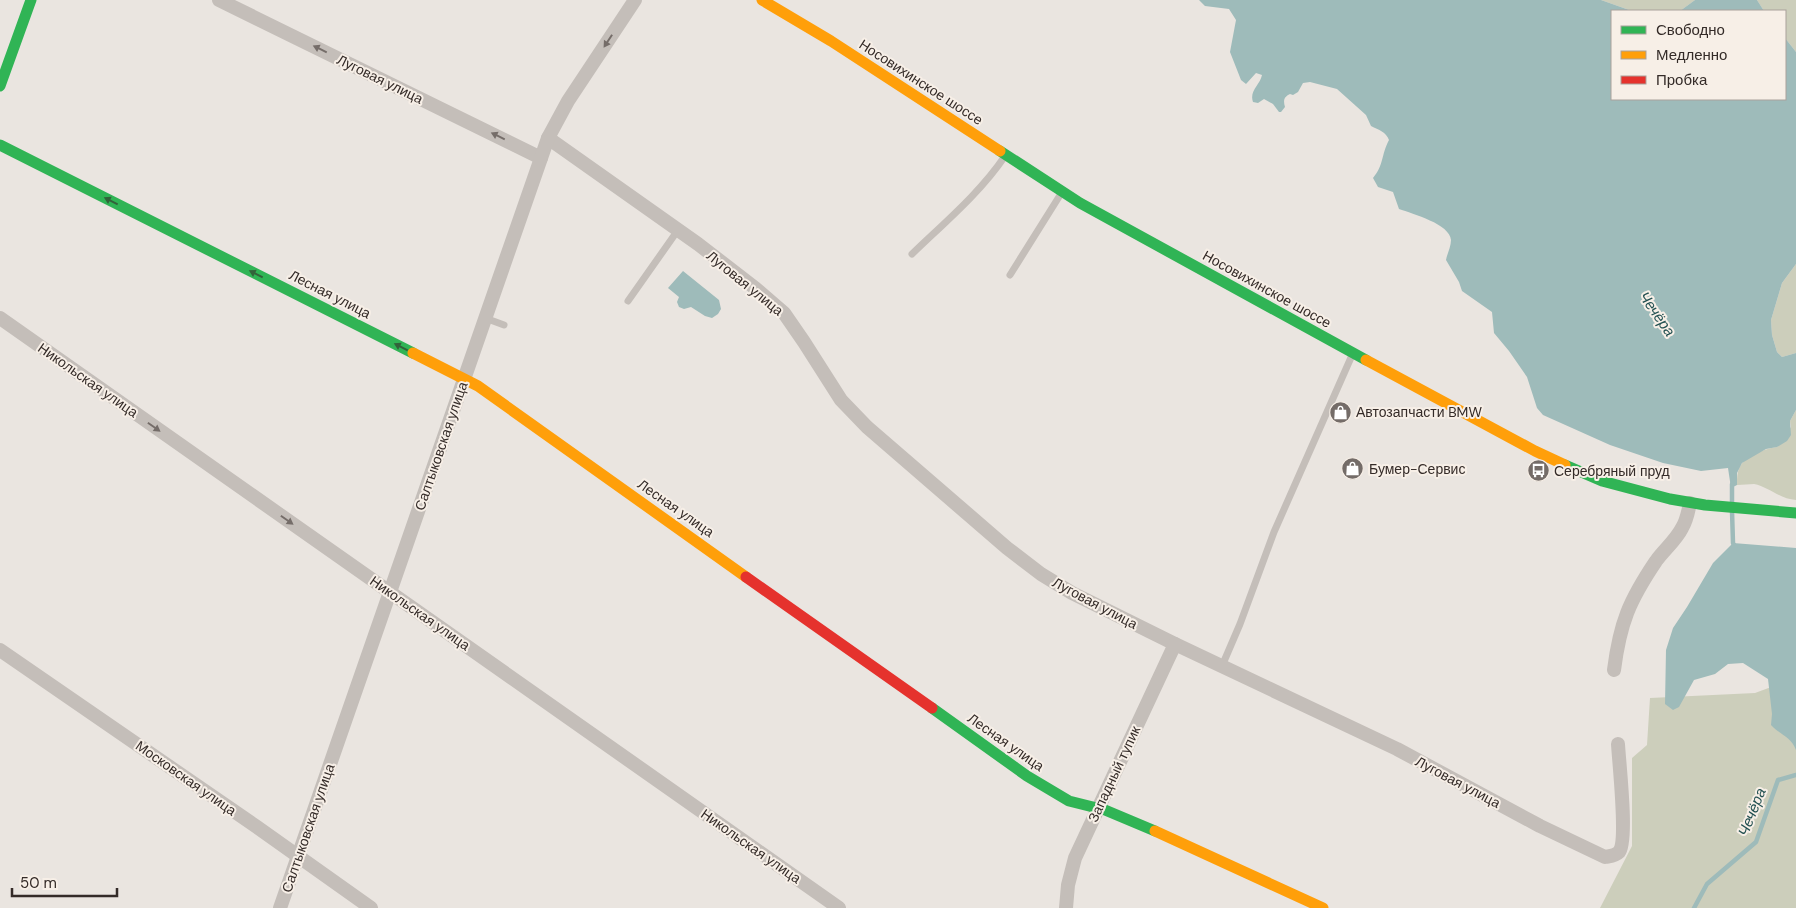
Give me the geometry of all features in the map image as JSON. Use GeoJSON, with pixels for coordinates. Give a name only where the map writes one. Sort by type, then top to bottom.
{"type":"FeatureCollection","features":[{"type":"Feature","properties":{"kind":"street"},"geometry":{"type":"LineString","coordinates":[[0,86],[31,0]]}},
{"type":"Feature","properties":{"kind":"street","name":"Луговая улица"},"geometry":{"type":"LineString","coordinates":[[219,0],[541,158]]}},
{"type":"Feature","properties":{"kind":"street","name":"Салтыковская улица"},"geometry":{"type":"LineString","coordinates":[[280,908],[548,138],[568,101],[635,0]]}},
{"type":"Feature","properties":{"kind":"street","name":"Носовихинское шоссе"},"geometry":{"type":"LineString","coordinates":[[762,0],[831,42],[1080,203],[1535,451],[1602,481],[1638,491],[1690,503],[1796,513]]}},
{"type":"Feature","properties":{"kind":"street","name":"Луговая улица"},"geometry":{"type":"LineString","coordinates":[[548,138],[678,230],[755,288],[784,313],[841,400],[867,427],[1007,548],[1041,574],[1072,593],[1397,749],[1540,826],[1605,857],[1613,856],[1619,852],[1622,846],[1624,831],[1618,744]]}},
{"type":"Feature","properties":{"kind":"street","name":"Лесная улица"},"geometry":{"type":"LineString","coordinates":[[0,145],[464,379],[490,395],[1027,776],[1069,801],[1130,820],[1323,908]]}},
{"type":"Feature","properties":{"kind":"street","name":"Никольская улица"},"geometry":{"type":"LineString","coordinates":[[0,318],[839,908]]}},
{"type":"Feature","properties":{"kind":"street"},"geometry":{"type":"LineString","coordinates":[[1614,670],[1619,636],[1627,612],[1646,576],[1682,529],[1690,503]]}},
{"type":"Feature","properties":{"kind":"street","name":"Западный тупик"},"geometry":{"type":"LineString","coordinates":[[1066,908],[1068,885],[1075,858],[1175,644]]}},
{"type":"Feature","properties":{"kind":"street","name":"Московская улица"},"geometry":{"type":"LineString","coordinates":[[0,650],[371,908]]}},
{"type":"Feature","properties":{"kind":"lane"},"geometry":{"type":"LineString","coordinates":[[912,254],[961,207],[996,170],[1005,156]]}},
{"type":"Feature","properties":{"kind":"lane"},"geometry":{"type":"LineString","coordinates":[[1010,275],[1063,192]]}},
{"type":"Feature","properties":{"kind":"lane"},"geometry":{"type":"LineString","coordinates":[[628,301],[678,230]]}},
{"type":"Feature","properties":{"kind":"lane"},"geometry":{"type":"LineString","coordinates":[[486,318],[504,325]]}},
{"type":"Feature","properties":{"kind":"lane"},"geometry":{"type":"LineString","coordinates":[[1222,666],[1240,624],[1274,532],[1353,353]]}},
{"type":"Feature","properties":{"kind":"green space"},"geometry":{"type":"Polygon","coordinates":[[[1601,0],[1695,0],[1681,10],[1629,10],[1601,0]]]}},
{"type":"Feature","properties":{"kind":"green space"},"geometry":{"type":"Polygon","coordinates":[[[1757,0],[1796,0],[1796,52],[1786,39],[1786,10],[1763,10],[1757,0]]]}},
{"type":"Feature","properties":{"kind":"green space"},"geometry":{"type":"Polygon","coordinates":[[[1796,264],[1796,353],[1782,357],[1777,352],[1772,335],[1771,320],[1782,283],[1796,264]]]}},
{"type":"Feature","properties":{"kind":"green space"},"geometry":{"type":"Polygon","coordinates":[[[1796,410],[1796,500],[1785,498],[1754,484],[1737,485],[1740,467],[1747,459],[1757,453],[1777,447],[1791,427],[1790,421],[1796,410]]]}},
{"type":"Feature","properties":{"kind":"green space"},"geometry":{"type":"Polygon","coordinates":[[[1796,678],[1796,908],[1600,908],[1632,846],[1632,758],[1647,745],[1650,698],[1755,693],[1796,678]]]}},
{"type":"Feature","properties":{"kind":"water","name":"Серебряный пруд"},"geometry":{"type":"Polygon","coordinates":[[[1199,0],[1601,0],[1629,10],[1611,10],[1611,100],[1786,100],[1786,39],[1796,52],[1796,264],[1782,283],[1771,320],[1772,335],[1777,352],[1782,357],[1796,353],[1796,410],[1790,421],[1791,435],[1787,441],[1777,447],[1766,449],[1742,463],[1737,473],[1737,485],[1731,488],[1728,468],[1701,471],[1663,463],[1610,445],[1543,415],[1537,408],[1527,377],[1494,333],[1492,312],[1462,291],[1446,260],[1451,243],[1449,234],[1438,224],[1430,220],[1399,209],[1393,192],[1378,187],[1373,178],[1379,169],[1389,140],[1386,135],[1371,126],[1366,115],[1337,89],[1310,82],[1303,83],[1298,92],[1293,95],[1286,96],[1284,101],[1285,107],[1281,112],[1264,99],[1258,103],[1253,102],[1252,95],[1262,75],[1256,73],[1246,84],[1241,80],[1230,52],[1236,20],[1229,9],[1205,6],[1199,0]]]}},
{"type":"Feature","properties":{"kind":"water"},"geometry":{"type":"Polygon","coordinates":[[[1695,0],[1757,0],[1763,10],[1681,10],[1695,0]]]}},
{"type":"Feature","properties":{"kind":"water"},"geometry":{"type":"Polygon","coordinates":[[[683,271],[719,300],[721,309],[718,314],[712,318],[691,307],[684,309],[679,307],[677,302],[679,297],[668,288],[683,271]]]}},
{"type":"Feature","properties":{"kind":"water"},"geometry":{"type":"Polygon","coordinates":[[[1733,543],[1796,548],[1796,750],[1788,739],[1771,725],[1772,714],[1768,679],[1743,663],[1728,664],[1715,674],[1694,680],[1679,707],[1673,710],[1665,704],[1666,650],[1673,628],[1713,563],[1733,543]]]}},
{"type":"Feature","properties":{"kind":"waterway","name":"Чечёра"},"geometry":{"type":"LineString","coordinates":[[1732,484],[1732,503]]}},
{"type":"Feature","properties":{"kind":"waterway","name":"Чечёра"},"geometry":{"type":"LineString","coordinates":[[1732,511],[1733,543],[1735,547]]}},
{"type":"Feature","properties":{"kind":"waterway","name":"Чечёра"},"geometry":{"type":"LineString","coordinates":[[1694,908],[1707,884],[1756,842],[1778,780],[1796,775]]}},
{"type":"Feature","properties":{"kind":"traffic: fast"},"geometry":{"type":"LineString","coordinates":[[0,86],[31,0]]}},
{"type":"Feature","properties":{"kind":"traffic: fast"},"geometry":{"type":"LineString","coordinates":[[0,145],[413,353]]}},
{"type":"Feature","properties":{"kind":"traffic: fast"},"geometry":{"type":"LineString","coordinates":[[1000,151],[1080,203],[1366,360]]}},
{"type":"Feature","properties":{"kind":"traffic: fast"},"geometry":{"type":"LineString","coordinates":[[1565,465],[1602,481],[1670,499],[1705,505],[1796,513]]}},
{"type":"Feature","properties":{"kind":"traffic: fast"},"geometry":{"type":"LineString","coordinates":[[932,708],[1027,776],[1069,801],[1105,810],[1155,831]]}},
{"type":"Feature","properties":{"kind":"traffic: slow"},"geometry":{"type":"LineString","coordinates":[[762,0],[831,41],[1000,151]]}},
{"type":"Feature","properties":{"kind":"traffic: slow"},"geometry":{"type":"LineString","coordinates":[[413,353],[478,386],[746,577]]}},
{"type":"Feature","properties":{"kind":"traffic: slow"},"geometry":{"type":"LineString","coordinates":[[1366,360],[1535,451],[1565,465]]}},
{"type":"Feature","properties":{"kind":"traffic: slow"},"geometry":{"type":"LineString","coordinates":[[1155,831],[1323,908]]}},
{"type":"Feature","properties":{"kind":"traffic: jam"},"geometry":{"type":"LineString","coordinates":[[746,577],[932,708]]}},
{"type":"Feature","properties":{"kind":"place","name":"Автозапчасти BMW"},"geometry":{"type":"Point","coordinates":[1340,412]}},
{"type":"Feature","properties":{"kind":"place","name":"Бумер-Сервис"},"geometry":{"type":"Point","coordinates":[1353,469]}},
{"type":"Feature","properties":{"kind":"place","name":"Серебряный пруд"},"geometry":{"type":"Point","coordinates":[1538,471]}}]}
